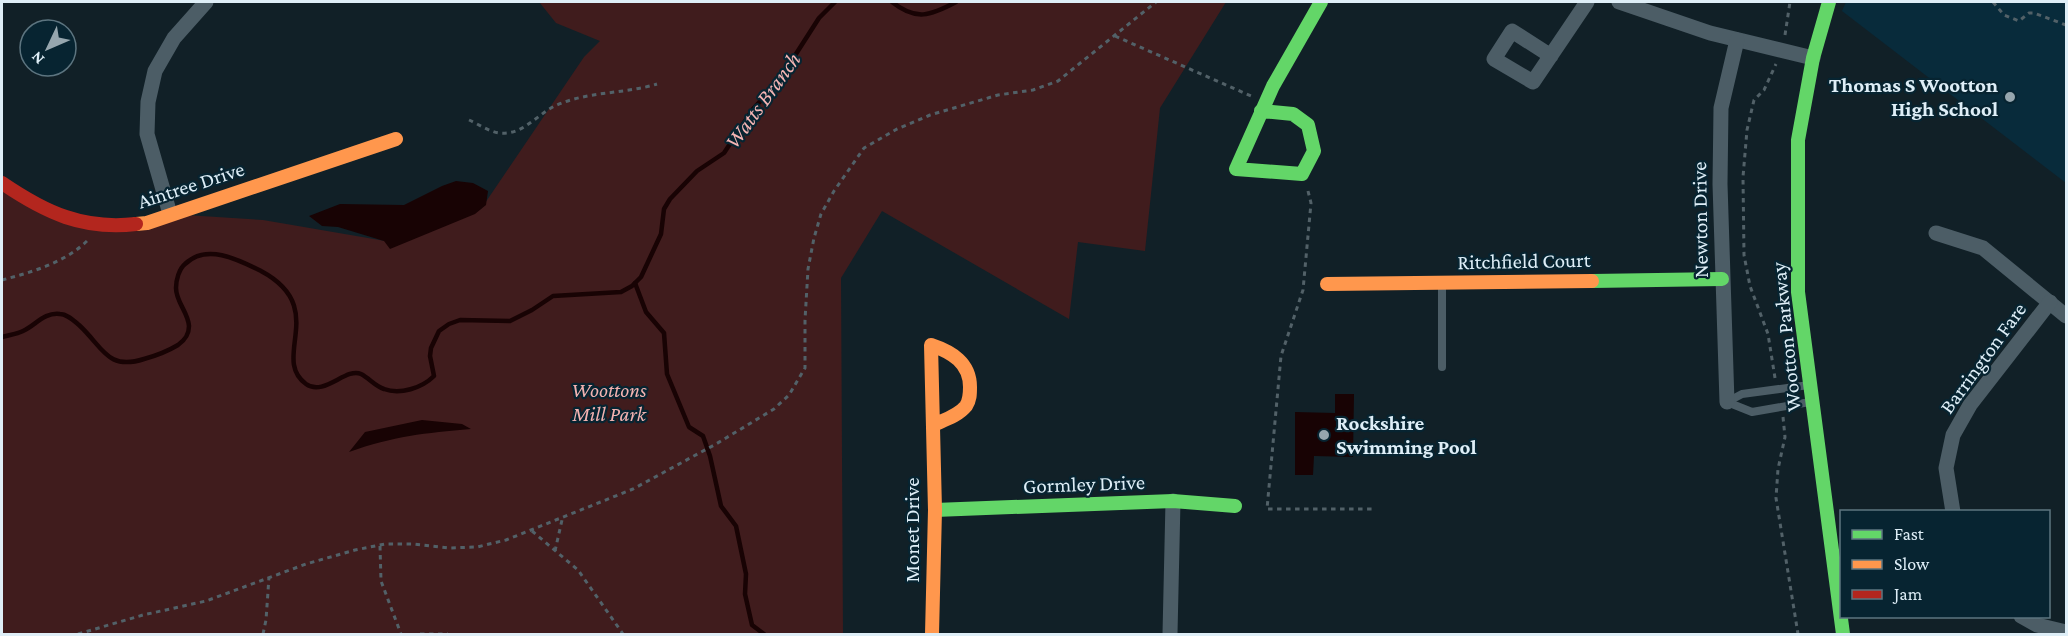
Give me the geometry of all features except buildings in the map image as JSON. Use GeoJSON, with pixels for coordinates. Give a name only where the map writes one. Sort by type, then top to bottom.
{"type":"FeatureCollection","features":[{"type":"Feature","properties":{"kind":"street"},"geometry":{"type":"LineString","coordinates":[[170,214],[147,134],[148,102],[155,71],[174,38],[206,2]]}},
{"type":"Feature","properties":{"kind":"street"},"geometry":{"type":"LineString","coordinates":[[1263,107],[1293,114],[1308,125],[1314,151],[1302,174],[1236,169],[1263,107],[1273,86],[1321,2]]}},
{"type":"Feature","properties":{"kind":"street"},"geometry":{"type":"LineString","coordinates":[[1551,56],[1587,2]]}},
{"type":"Feature","properties":{"kind":"street"},"geometry":{"type":"LineString","coordinates":[[1619,2],[1710,33],[1813,58]]}},
{"type":"Feature","properties":{"kind":"street","name":"Wootton Parkway"},"geometry":{"type":"LineString","coordinates":[[1829,2],[1813,58],[1798,140],[1798,291],[1840,611]]}},
{"type":"Feature","properties":{"kind":"street","name":"Newton Drive"},"geometry":{"type":"LineString","coordinates":[[1727,402],[1719,184],[1721,108],[1737,40]]}},
{"type":"Feature","properties":{"kind":"street","name":"Aintree Drive"},"geometry":{"type":"LineString","coordinates":[[2,183],[22,197],[57,214],[93,225],[126,226],[147,223],[396,139]]}},
{"type":"Feature","properties":{"kind":"street"},"geometry":{"type":"LineString","coordinates":[[1936,233],[1983,249],[2067,316]]}},
{"type":"Feature","properties":{"kind":"street","name":"Ritchfield Court"},"geometry":{"type":"LineString","coordinates":[[1327,284],[1722,279]]}},
{"type":"Feature","properties":{"kind":"street","name":"Barrington Fare"},"geometry":{"type":"LineString","coordinates":[[1953,510],[1946,468],[1953,435],[1970,405],[2050,302]]}},
{"type":"Feature","properties":{"kind":"street","name":"Monet Drive"},"geometry":{"type":"LineString","coordinates":[[932,634],[935,510],[931,345],[948,350],[964,363],[970,380],[969,402],[962,411],[933,425]]}},
{"type":"Feature","properties":{"kind":"street"},"geometry":{"type":"LineString","coordinates":[[1170,634],[1173,501]]}},
{"type":"Feature","properties":{"kind":"street","name":"Gormley Drive"},"geometry":{"type":"LineString","coordinates":[[935,510],[1173,501],[1235,506]]}},
{"type":"Feature","properties":{"kind":"street","name":"Wootton Parkway"},"geometry":{"type":"LineString","coordinates":[[1841,618],[1843,634]]}},
{"type":"Feature","properties":{"kind":"street"},"geometry":{"type":"LineString","coordinates":[[2024,618],[2037,626],[2067,632]]}},
{"type":"Feature","properties":{"kind":"lane"},"geometry":{"type":"LineString","coordinates":[[1442,283],[1442,367]]}},
{"type":"Feature","properties":{"kind":"lane"},"geometry":{"type":"LineString","coordinates":[[1727,402],[1742,394],[1811,384]]}},
{"type":"Feature","properties":{"kind":"lane"},"geometry":{"type":"LineString","coordinates":[[1727,402],[1752,412],[1813,402]]}},
{"type":"Feature","properties":{"kind":"path"},"geometry":{"type":"LineString","coordinates":[[78,634],[143,615],[206,601],[269,577],[345,553],[380,546],[413,544],[449,548],[477,547],[506,540],[633,489],[716,444],[774,409],[789,395],[805,368],[808,269],[814,238],[821,214],[864,148],[897,129],[930,115],[998,94],[1034,90],[1058,81],[1156,2]]}},
{"type":"Feature","properties":{"kind":"path"},"geometry":{"type":"LineString","coordinates":[[1777,389],[1768,334],[1750,286],[1744,255],[1743,177],[1747,130],[1755,100],[1764,90],[1783,50],[1790,2]]}},
{"type":"Feature","properties":{"kind":"path"},"geometry":{"type":"LineString","coordinates":[[1993,2],[2004,15],[2019,21],[2029,13],[2034,13],[2066,25]]}},
{"type":"Feature","properties":{"kind":"path"},"geometry":{"type":"LineString","coordinates":[[1115,36],[1263,107]]}},
{"type":"Feature","properties":{"kind":"path"},"geometry":{"type":"LineString","coordinates":[[470,120],[500,133],[521,130],[555,106],[577,98],[638,90],[657,84]]}},
{"type":"Feature","properties":{"kind":"path"},"geometry":{"type":"LineString","coordinates":[[1302,174],[1311,203],[1303,290],[1281,356],[1267,509],[1375,509]]}},
{"type":"Feature","properties":{"kind":"path"},"geometry":{"type":"LineString","coordinates":[[2,280],[65,259],[86,242],[93,225]]}},
{"type":"Feature","properties":{"kind":"path"},"geometry":{"type":"LineString","coordinates":[[1781,407],[1785,437],[1778,469],[1776,498],[1798,634]]}},
{"type":"Feature","properties":{"kind":"path"},"geometry":{"type":"LineString","coordinates":[[555,550],[562,519]]}},
{"type":"Feature","properties":{"kind":"path"},"geometry":{"type":"LineString","coordinates":[[532,531],[578,570],[622,634]]}},
{"type":"Feature","properties":{"kind":"path"},"geometry":{"type":"LineString","coordinates":[[380,546],[381,581],[401,634]]}},
{"type":"Feature","properties":{"kind":"path"},"geometry":{"type":"LineString","coordinates":[[263,634],[269,577]]}},
{"type":"Feature","properties":{"kind":"path"},"geometry":{"type":"LineString","coordinates":[[420,634],[448,634]]}},
{"type":"Feature","properties":{"kind":"shaded area","name":"Thomas S Wootton High School"},"geometry":{"type":"Polygon","coordinates":[[[1846,2],[2066,2],[2066,183],[1842,11],[1846,2]]]}},
{"type":"Feature","properties":{"kind":"shaded area"},"geometry":{"type":"Polygon","coordinates":[[[456,181],[473,183],[488,191],[486,205],[475,214],[390,249],[384,241],[338,227],[322,226],[309,216],[340,204],[404,205],[456,181]]]}},
{"type":"Feature","properties":{"kind":"shaded area","name":"Rockshire Swimming Pool"},"geometry":{"type":"Polygon","coordinates":[[[1335,394],[1354,394],[1353,457],[1314,456],[1313,475],[1295,475],[1295,412],[1335,413],[1335,394]]]}},
{"type":"Feature","properties":{"kind":"shaded area"},"geometry":{"type":"Polygon","coordinates":[[[422,420],[462,424],[471,429],[410,436],[349,452],[365,432],[422,420]]]}},
{"type":"Feature","properties":{"kind":"green space","name":"Woottons Mill Park"},"geometry":{"type":"Polygon","coordinates":[[[1226,2],[1160,108],[1145,251],[1078,242],[1069,319],[882,211],[841,278],[843,634],[2,634],[2,183],[93,225],[170,214],[263,220],[397,243],[481,209],[584,57],[600,41],[556,23],[540,3],[1226,2]]]}},
{"type":"Feature","properties":{"kind":"waterway","name":"Watts Branch"},"geometry":{"type":"LineString","coordinates":[[2,337],[23,331],[49,315],[63,314],[74,321],[100,349],[114,359],[132,362],[161,353],[180,343],[188,332],[187,316],[176,288],[183,266],[194,258],[213,254],[243,262],[281,285],[292,301],[296,316],[293,361],[297,373],[306,384],[320,387],[355,373],[361,374],[390,391],[404,391],[417,387],[434,376],[430,356],[431,348],[439,331],[449,324],[460,320],[510,321],[553,296],[621,292],[632,286],[641,277],[661,234],[664,209],[670,199],[697,171],[724,153],[753,109],[778,82],[819,18],[835,2]]}},
{"type":"Feature","properties":{"kind":"waterway","name":"Watts Branch"},"geometry":{"type":"LineString","coordinates":[[892,2],[916,14],[938,11],[956,2]]}},
{"type":"Feature","properties":{"kind":"waterway"},"geometry":{"type":"LineString","coordinates":[[635,283],[646,312],[664,333],[667,374],[689,427],[703,436],[721,506],[736,526],[746,574],[745,594],[752,625],[764,634]]}},
{"type":"Feature","properties":{"kind":"traffic: fast"},"geometry":{"type":"LineString","coordinates":[[1261,111],[1293,114],[1308,125],[1314,151],[1302,174],[1236,169],[1273,86],[1321,2]]}},
{"type":"Feature","properties":{"kind":"traffic: fast"},"geometry":{"type":"LineString","coordinates":[[1829,2],[1813,58],[1798,140],[1798,292],[1840,611]]}},
{"type":"Feature","properties":{"kind":"traffic: fast"},"geometry":{"type":"LineString","coordinates":[[1592,281],[1722,279]]}},
{"type":"Feature","properties":{"kind":"traffic: fast"},"geometry":{"type":"LineString","coordinates":[[935,510],[1173,501],[1235,506]]}},
{"type":"Feature","properties":{"kind":"traffic: fast"},"geometry":{"type":"LineString","coordinates":[[1841,618],[1843,634]]}},
{"type":"Feature","properties":{"kind":"traffic: slow"},"geometry":{"type":"LineString","coordinates":[[136,224],[147,223],[396,139]]}},
{"type":"Feature","properties":{"kind":"traffic: slow"},"geometry":{"type":"LineString","coordinates":[[1327,284],[1592,281]]}},
{"type":"Feature","properties":{"kind":"traffic: slow"},"geometry":{"type":"LineString","coordinates":[[932,634],[935,510],[931,345],[953,355],[963,365],[967,371],[970,387],[966,406],[951,417],[933,425]]}},
{"type":"Feature","properties":{"kind":"traffic: jam"},"geometry":{"type":"LineString","coordinates":[[2,183],[50,211],[82,222],[136,224]]}},
{"type":"Feature","properties":{"kind":"place","name":"Thomas S Wootton High School"},"geometry":{"type":"Point","coordinates":[2010,97]}},
{"type":"Feature","properties":{"kind":"place","name":"Rockshire Swimming Pool"},"geometry":{"type":"Point","coordinates":[1324,435]}}]}
